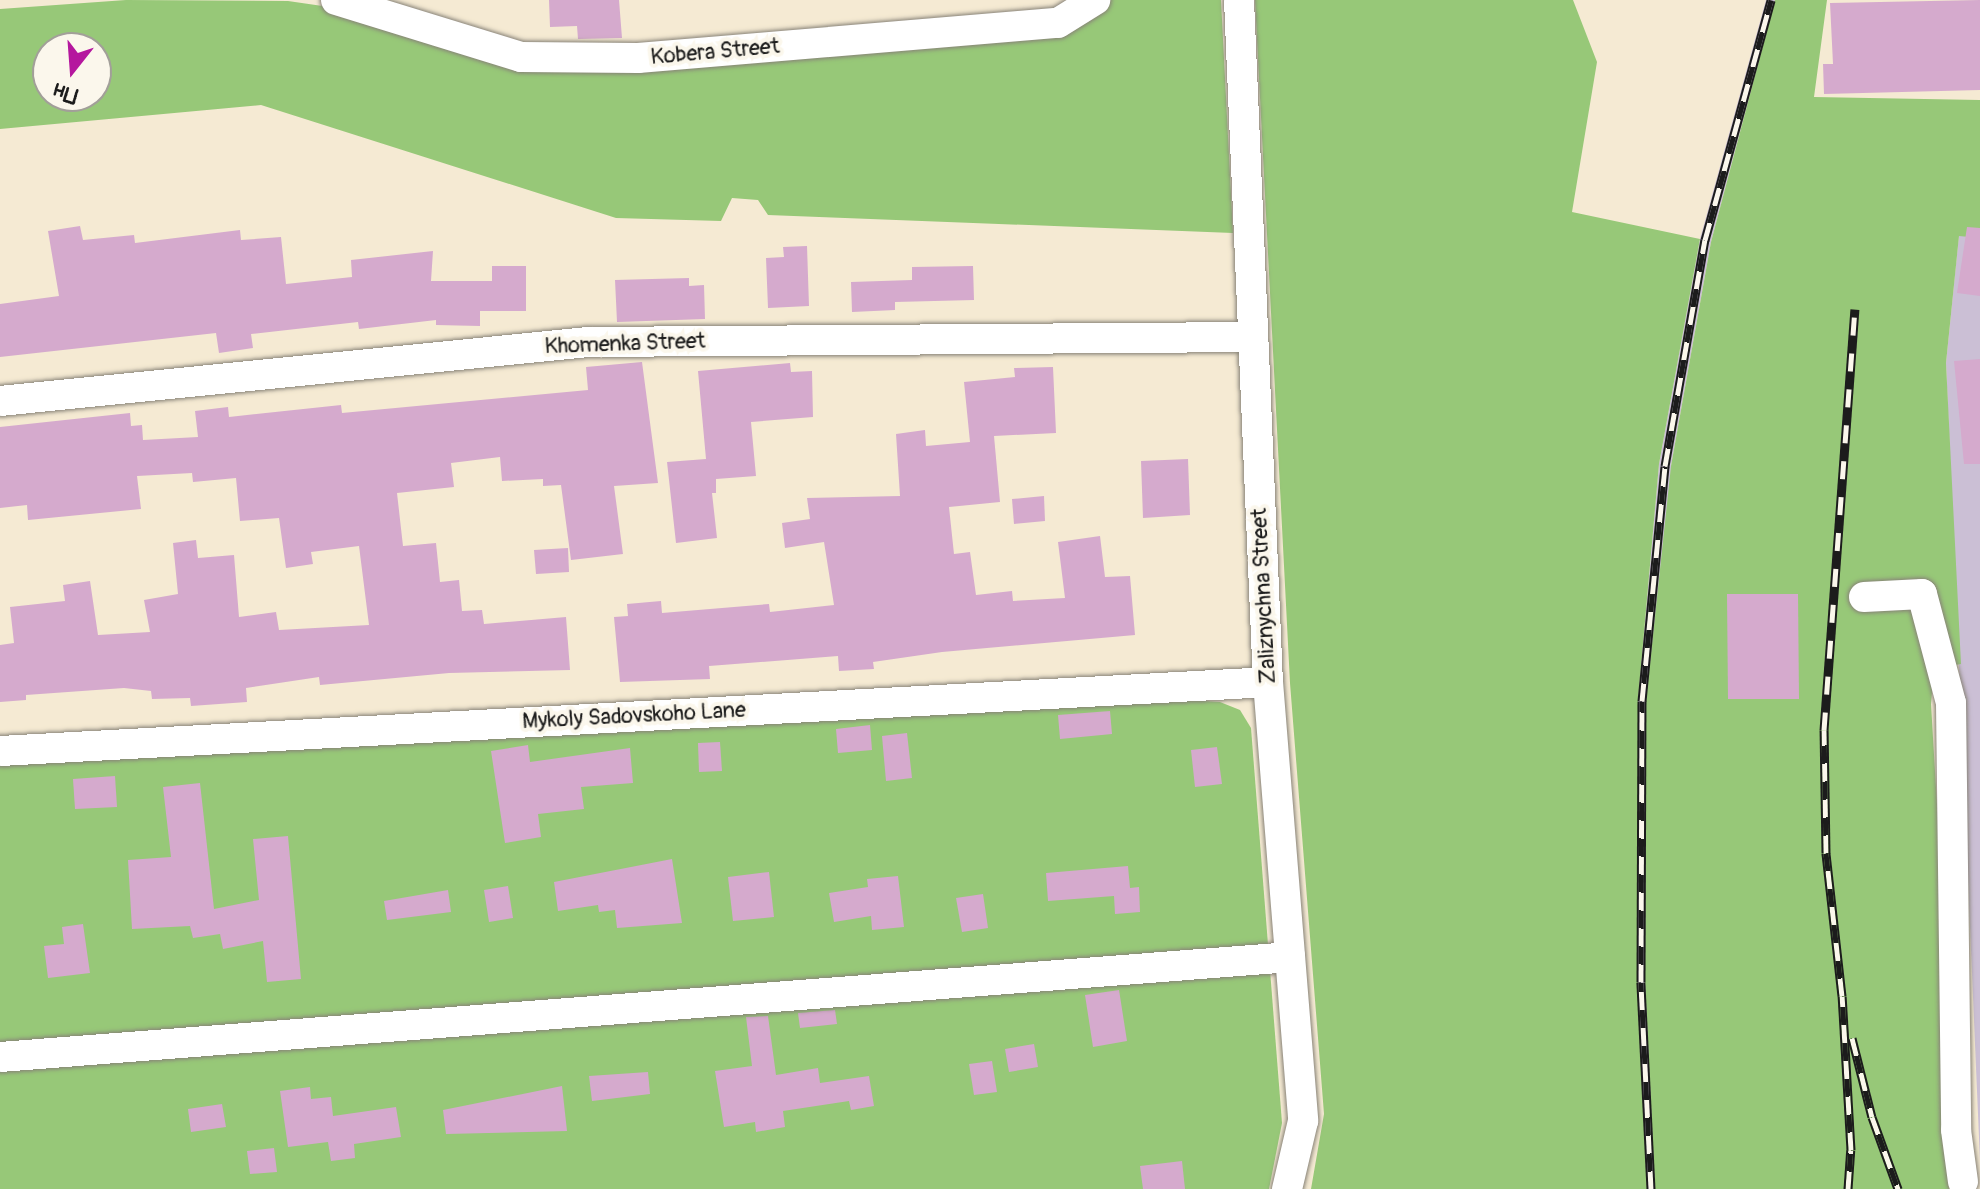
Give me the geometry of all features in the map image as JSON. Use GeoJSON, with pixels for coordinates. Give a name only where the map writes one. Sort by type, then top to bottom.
{"type":"FeatureCollection","features":[{"type":"Feature","properties":{"kind":"street","name":"Kobera Street"},"geometry":{"type":"LineString","coordinates":[[336,0],[521,57],[638,58],[1058,23],[1095,0]]}},
{"type":"Feature","properties":{"kind":"street","name":"Zaliznychna Street"},"geometry":{"type":"LineString","coordinates":[[1239,0],[1268,682],[1303,1121],[1287,1189]]}},
{"type":"Feature","properties":{"kind":"street","name":"Khomenka Street"},"geometry":{"type":"LineString","coordinates":[[0,401],[588,342],[1253,337]]}},
{"type":"Feature","properties":{"kind":"street"},"geometry":{"type":"LineString","coordinates":[[1864,597],[1922,594],[1951,703],[1956,1130],[1969,1184]]}},
{"type":"Feature","properties":{"kind":"street","name":"Mykoly Sadovskoho Lane"},"geometry":{"type":"LineString","coordinates":[[0,751],[1268,682]]}},
{"type":"Feature","properties":{"kind":"street"},"geometry":{"type":"LineString","coordinates":[[0,1057],[1290,957]]}},
{"type":"Feature","properties":{"kind":"shaded area"},"geometry":{"type":"Polygon","coordinates":[[[1766,0],[1775,0],[1711,242],[1671,466],[1655,1189],[1647,1189],[1638,982],[1638,700],[1659,464],[1700,239],[1766,0]]]}},
{"type":"Feature","properties":{"kind":"shaded area"},"geometry":{"type":"Polygon","coordinates":[[[1959,235],[1980,238],[1980,1161],[1946,363],[1959,235]]]}},
{"type":"Feature","properties":{"kind":"green space"},"geometry":{"type":"Polygon","coordinates":[[[126,0],[288,1],[350,10],[519,67],[1061,31],[1109,0],[1221,0],[1233,233],[768,215],[758,200],[732,198],[721,221],[616,218],[261,105],[0,129],[0,9],[126,0]]]}},
{"type":"Feature","properties":{"kind":"green space"},"geometry":{"type":"Polygon","coordinates":[[[1255,0],[1573,0],[1597,62],[1572,212],[1700,239],[1659,464],[1638,700],[1638,982],[1647,1189],[1311,1189],[1324,1114],[1290,683],[1255,0]]]}},
{"type":"Feature","properties":{"kind":"green space"},"geometry":{"type":"Polygon","coordinates":[[[1775,0],[1827,0],[1814,97],[1980,100],[1980,238],[1959,236],[1946,363],[1961,664],[1934,669],[1931,704],[1949,1006],[1949,1189],[1655,1189],[1645,981],[1646,701],[1671,466],[1711,242],[1775,0]]]}},
{"type":"Feature","properties":{"kind":"green space"},"geometry":{"type":"Polygon","coordinates":[[[1126,696],[1220,702],[1240,710],[1251,728],[1282,1123],[1269,1189],[0,1189],[0,759],[1126,696]]]}},
{"type":"Feature","properties":{"kind":"building"},"geometry":{"type":"Polygon","coordinates":[[[549,0],[619,0],[622,38],[578,39],[577,26],[550,27],[549,0]]]}},
{"type":"Feature","properties":{"kind":"building"},"geometry":{"type":"Polygon","coordinates":[[[1980,0],[1980,90],[1824,94],[1823,64],[1833,64],[1830,3],[1980,0]]]}},
{"type":"Feature","properties":{"kind":"building"},"geometry":{"type":"Polygon","coordinates":[[[80,226],[83,240],[134,235],[135,243],[240,230],[241,240],[281,237],[286,284],[352,277],[351,260],[433,251],[431,281],[492,281],[492,266],[526,266],[526,311],[480,311],[480,326],[436,325],[436,320],[359,329],[358,322],[251,334],[253,348],[219,353],[216,333],[0,357],[0,304],[59,296],[48,231],[80,226]]]}},
{"type":"Feature","properties":{"kind":"building"},"geometry":{"type":"Polygon","coordinates":[[[1967,227],[1980,228],[1980,296],[1957,293],[1967,227]]]}},
{"type":"Feature","properties":{"kind":"building"},"geometry":{"type":"Polygon","coordinates":[[[807,246],[809,306],[768,308],[766,258],[784,257],[783,247],[807,246]]]}},
{"type":"Feature","properties":{"kind":"building"},"geometry":{"type":"Polygon","coordinates":[[[973,266],[974,300],[895,302],[895,310],[852,312],[851,282],[912,280],[912,267],[973,266]]]}},
{"type":"Feature","properties":{"kind":"building"},"geometry":{"type":"Polygon","coordinates":[[[689,278],[689,286],[704,285],[705,319],[617,322],[615,280],[689,278]]]}},
{"type":"Feature","properties":{"kind":"building"},"geometry":{"type":"Polygon","coordinates":[[[1980,359],[1980,464],[1964,464],[1954,361],[1980,359]]]}},
{"type":"Feature","properties":{"kind":"building"},"geometry":{"type":"Polygon","coordinates":[[[642,362],[658,483],[614,486],[623,554],[571,560],[561,485],[543,486],[543,479],[502,481],[500,457],[451,463],[454,487],[397,493],[403,546],[436,543],[440,582],[459,580],[462,611],[482,610],[484,624],[566,617],[570,670],[449,673],[320,685],[319,677],[246,688],[247,702],[191,706],[190,698],[152,699],[151,691],[124,688],[26,695],[26,700],[0,702],[0,645],[14,643],[10,607],[65,601],[63,585],[90,581],[98,635],[150,632],[144,600],[178,594],[173,543],[196,540],[198,558],[234,555],[239,617],[276,612],[279,630],[369,625],[359,546],[311,552],[313,564],[286,568],[279,518],[240,521],[236,478],[193,482],[192,473],[137,476],[141,509],[28,520],[27,505],[0,508],[0,427],[130,413],[131,426],[142,425],[143,440],[198,437],[195,411],[228,407],[229,417],[341,405],[342,413],[588,390],[586,367],[642,362]]]}},
{"type":"Feature","properties":{"kind":"building"},"geometry":{"type":"Polygon","coordinates":[[[790,363],[791,372],[812,371],[813,417],[751,422],[756,476],[716,479],[716,493],[712,493],[717,538],[676,543],[667,462],[706,459],[698,371],[790,363]]]}},
{"type":"Feature","properties":{"kind":"building"},"geometry":{"type":"Polygon","coordinates":[[[1053,367],[1056,433],[994,436],[1000,502],[949,507],[954,554],[970,552],[976,595],[1012,591],[1013,601],[1065,598],[1058,542],[1100,536],[1105,577],[1130,576],[1135,635],[942,652],[873,662],[874,669],[839,671],[838,656],[709,666],[710,679],[620,682],[614,617],[628,616],[627,604],[661,601],[662,613],[769,604],[770,612],[834,605],[824,542],[785,548],[782,523],[810,519],[807,498],[900,496],[896,434],[925,430],[926,446],[970,442],[964,382],[1015,377],[1014,368],[1053,367]]]}},
{"type":"Feature","properties":{"kind":"building"},"geometry":{"type":"Polygon","coordinates":[[[1188,459],[1190,515],[1143,518],[1141,461],[1188,459]]]}},
{"type":"Feature","properties":{"kind":"building"},"geometry":{"type":"Polygon","coordinates":[[[1044,496],[1045,521],[1014,524],[1012,499],[1044,496]]]}},
{"type":"Feature","properties":{"kind":"building"},"geometry":{"type":"Polygon","coordinates":[[[568,548],[569,572],[536,574],[534,550],[568,548]]]}},
{"type":"Feature","properties":{"kind":"building"},"geometry":{"type":"Polygon","coordinates":[[[1727,594],[1798,594],[1799,699],[1728,699],[1727,594]]]}},
{"type":"Feature","properties":{"kind":"building"},"geometry":{"type":"Polygon","coordinates":[[[1110,711],[1112,734],[1060,739],[1058,715],[1110,711]]]}},
{"type":"Feature","properties":{"kind":"building"},"geometry":{"type":"Polygon","coordinates":[[[870,725],[872,750],[838,753],[836,729],[870,725]]]}},
{"type":"Feature","properties":{"kind":"building"},"geometry":{"type":"Polygon","coordinates":[[[907,733],[912,778],[886,781],[882,736],[907,733]]]}},
{"type":"Feature","properties":{"kind":"building"},"geometry":{"type":"Polygon","coordinates":[[[720,742],[722,771],[699,772],[698,743],[720,742]]]}},
{"type":"Feature","properties":{"kind":"building"},"geometry":{"type":"Polygon","coordinates":[[[528,745],[530,762],[630,748],[633,783],[581,787],[584,809],[538,814],[541,837],[505,843],[491,751],[528,745]]]}},
{"type":"Feature","properties":{"kind":"building"},"geometry":{"type":"Polygon","coordinates":[[[1217,747],[1222,784],[1195,787],[1191,750],[1217,747]]]}},
{"type":"Feature","properties":{"kind":"building"},"geometry":{"type":"Polygon","coordinates":[[[115,776],[117,807],[75,809],[73,779],[115,776]]]}},
{"type":"Feature","properties":{"kind":"building"},"geometry":{"type":"Polygon","coordinates":[[[200,783],[214,909],[259,900],[253,839],[288,836],[301,979],[267,982],[263,941],[223,949],[220,934],[193,938],[190,926],[132,929],[128,860],[171,857],[163,787],[200,783]]]}},
{"type":"Feature","properties":{"kind":"building"},"geometry":{"type":"Polygon","coordinates":[[[672,859],[682,923],[617,928],[615,910],[599,912],[598,905],[558,911],[554,882],[672,859]]]}},
{"type":"Feature","properties":{"kind":"building"},"geometry":{"type":"Polygon","coordinates":[[[1128,866],[1130,888],[1139,887],[1140,912],[1115,914],[1114,896],[1048,901],[1046,873],[1128,866]]]}},
{"type":"Feature","properties":{"kind":"building"},"geometry":{"type":"Polygon","coordinates":[[[769,872],[774,917],[733,921],[728,877],[769,872]]]}},
{"type":"Feature","properties":{"kind":"building"},"geometry":{"type":"Polygon","coordinates":[[[898,876],[904,927],[872,930],[871,916],[834,922],[829,893],[868,887],[867,879],[898,876]]]}},
{"type":"Feature","properties":{"kind":"building"},"geometry":{"type":"Polygon","coordinates":[[[508,886],[513,918],[489,922],[484,890],[508,886]]]}},
{"type":"Feature","properties":{"kind":"building"},"geometry":{"type":"Polygon","coordinates":[[[448,890],[451,912],[387,920],[384,901],[448,890]]]}},
{"type":"Feature","properties":{"kind":"building"},"geometry":{"type":"Polygon","coordinates":[[[983,894],[988,928],[962,932],[956,898],[983,894]]]}},
{"type":"Feature","properties":{"kind":"building"},"geometry":{"type":"Polygon","coordinates":[[[83,924],[90,973],[48,978],[44,946],[64,944],[62,927],[83,924]]]}},
{"type":"Feature","properties":{"kind":"building"},"geometry":{"type":"Polygon","coordinates":[[[1119,990],[1127,1041],[1093,1047],[1085,995],[1119,990]]]}},
{"type":"Feature","properties":{"kind":"building"},"geometry":{"type":"Polygon","coordinates":[[[835,1010],[837,1024],[800,1028],[798,1013],[835,1010]]]}},
{"type":"Feature","properties":{"kind":"building"},"geometry":{"type":"Polygon","coordinates":[[[768,1016],[776,1075],[818,1068],[820,1083],[869,1076],[874,1106],[851,1110],[849,1101],[783,1111],[785,1127],[756,1132],[755,1122],[724,1127],[715,1071],[752,1066],[746,1017],[768,1016]]]}},
{"type":"Feature","properties":{"kind":"building"},"geometry":{"type":"Polygon","coordinates":[[[1034,1044],[1038,1067],[1009,1072],[1005,1049],[1034,1044]]]}},
{"type":"Feature","properties":{"kind":"building"},"geometry":{"type":"Polygon","coordinates":[[[992,1061],[997,1092],[974,1095],[969,1064],[992,1061]]]}},
{"type":"Feature","properties":{"kind":"building"},"geometry":{"type":"Polygon","coordinates":[[[648,1072],[650,1094],[592,1101],[589,1076],[648,1072]]]}},
{"type":"Feature","properties":{"kind":"building"},"geometry":{"type":"Polygon","coordinates":[[[562,1086],[567,1131],[446,1134],[443,1110],[562,1086]]]}},
{"type":"Feature","properties":{"kind":"building"},"geometry":{"type":"Polygon","coordinates":[[[310,1087],[311,1099],[331,1097],[333,1116],[396,1107],[401,1137],[354,1144],[355,1158],[331,1161],[328,1142],[288,1147],[280,1091],[310,1087]]]}},
{"type":"Feature","properties":{"kind":"building"},"geometry":{"type":"Polygon","coordinates":[[[222,1104],[226,1127],[191,1132],[188,1109],[222,1104]]]}},
{"type":"Feature","properties":{"kind":"building"},"geometry":{"type":"Polygon","coordinates":[[[274,1148],[277,1172],[250,1174],[247,1151],[274,1148]]]}},
{"type":"Feature","properties":{"kind":"building"},"geometry":{"type":"Polygon","coordinates":[[[1182,1161],[1185,1189],[1143,1189],[1140,1166],[1182,1161]]]}},
{"type":"Feature","properties":{"kind":"railway"},"geometry":{"type":"LineString","coordinates":[[1651,1189],[1641,982],[1642,701],[1665,466],[1705,240],[1771,0]]}},
{"type":"Feature","properties":{"kind":"railway"},"geometry":{"type":"LineString","coordinates":[[1848,1189],[1851,1150],[1842,996],[1826,853],[1824,730],[1855,309]]}},
{"type":"Feature","properties":{"kind":"railway"},"geometry":{"type":"LineString","coordinates":[[1852,1038],[1872,1117],[1898,1189]]}}]}
